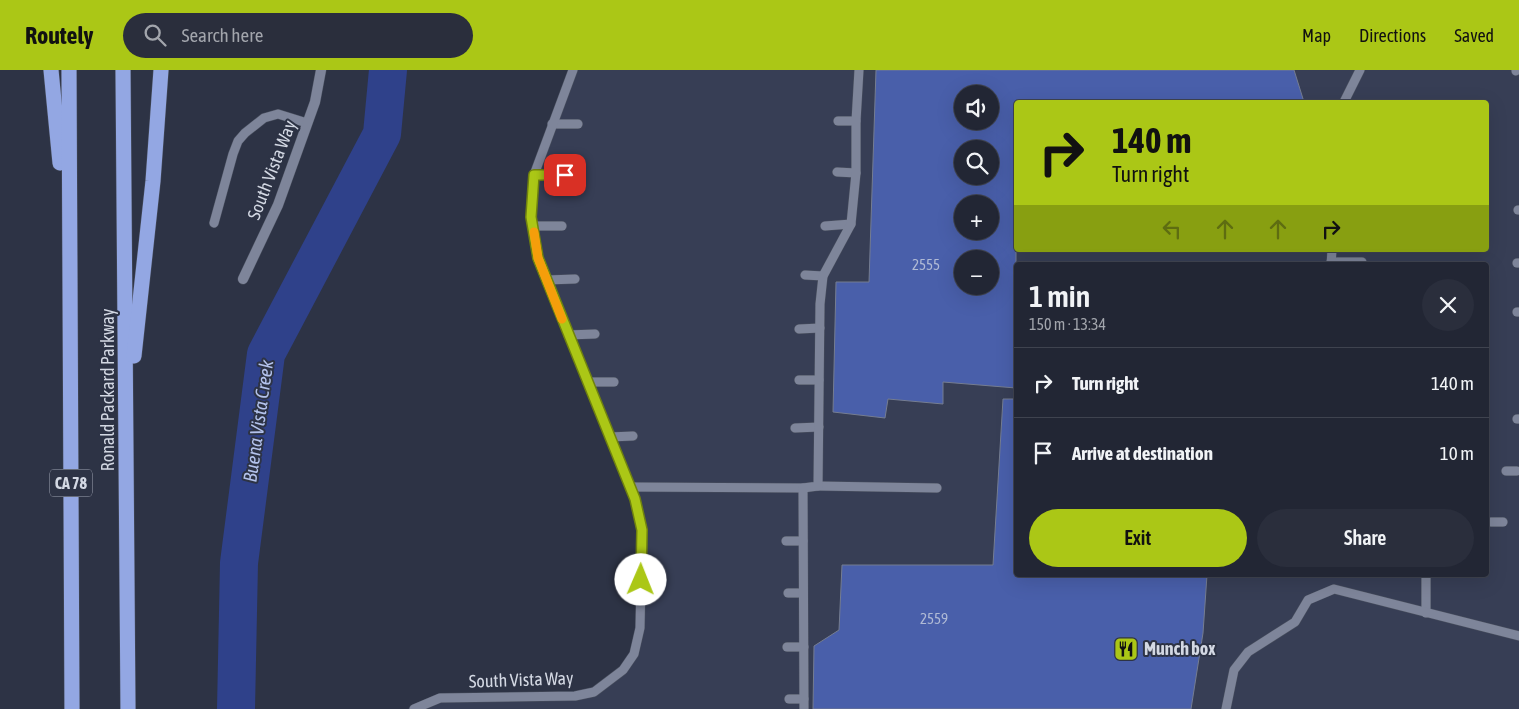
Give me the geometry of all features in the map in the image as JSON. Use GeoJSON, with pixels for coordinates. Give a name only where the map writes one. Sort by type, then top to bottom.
{"type":"FeatureCollection","features":[{"type":"Feature","properties":{"kind":"highway"},"geometry":{"type":"LineString","coordinates":[[51,70],[69,257]]}},
{"type":"Feature","properties":{"kind":"highway","name":"CA 78"},"geometry":{"type":"LineString","coordinates":[[68,70],[72,709]]}},
{"type":"Feature","properties":{"kind":"highway","name":"Ronald Packard Parkway"},"geometry":{"type":"LineString","coordinates":[[123,70],[128,709]]}},
{"type":"Feature","properties":{"kind":"highway"},"geometry":{"type":"LineString","coordinates":[[126,430],[153,181],[161,70]]}},
{"type":"Feature","properties":{"kind":"street","name":"South Vista Way"},"geometry":{"type":"LineString","coordinates":[[242,278],[278,205],[315,102],[321,70]]}},
{"type":"Feature","properties":{"kind":"lane","name":"South Vista Way"},"geometry":{"type":"LineString","coordinates":[[414,709],[440,698],[575,696],[594,692],[623,670],[634,654],[640,628],[642,530],[635,499],[546,280],[538,258],[531,217],[534,175],[573,70]]}},
{"type":"Feature","properties":{"kind":"lane"},"geometry":{"type":"LineString","coordinates":[[818,486],[820,304],[823,276],[851,224],[856,173],[856,121],[859,70]]}},
{"type":"Feature","properties":{"kind":"lane"},"geometry":{"type":"LineString","coordinates":[[1345,100],[1360,70]]}},
{"type":"Feature","properties":{"kind":"lane"},"geometry":{"type":"LineString","coordinates":[[214,223],[233,154],[238,141],[245,133],[264,118],[278,114],[307,123]]}},
{"type":"Feature","properties":{"kind":"lane"},"geometry":{"type":"LineString","coordinates":[[838,121],[856,121]]}},
{"type":"Feature","properties":{"kind":"lane"},"geometry":{"type":"LineString","coordinates":[[552,124],[578,124]]}},
{"type":"Feature","properties":{"kind":"lane"},"geometry":{"type":"LineString","coordinates":[[837,172],[856,173]]}},
{"type":"Feature","properties":{"kind":"lane"},"geometry":{"type":"LineString","coordinates":[[534,175],[565,175]]}},
{"type":"Feature","properties":{"kind":"lane"},"geometry":{"type":"LineString","coordinates":[[825,226],[851,224]]}},
{"type":"Feature","properties":{"kind":"lane"},"geometry":{"type":"LineString","coordinates":[[532,226],[562,226]]}},
{"type":"Feature","properties":{"kind":"lane"},"geometry":{"type":"LineString","coordinates":[[805,274],[823,276]]}},
{"type":"Feature","properties":{"kind":"lane"},"geometry":{"type":"LineString","coordinates":[[546,280],[575,279]]}},
{"type":"Feature","properties":{"kind":"lane"},"geometry":{"type":"LineString","coordinates":[[799,329],[820,328]]}},
{"type":"Feature","properties":{"kind":"lane"},"geometry":{"type":"LineString","coordinates":[[568,335],[595,334]]}},
{"type":"Feature","properties":{"kind":"lane"},"geometry":{"type":"LineString","coordinates":[[799,380],[819,380]]}},
{"type":"Feature","properties":{"kind":"lane"},"geometry":{"type":"LineString","coordinates":[[587,382],[614,382]]}},
{"type":"Feature","properties":{"kind":"lane"},"geometry":{"type":"LineString","coordinates":[[795,428],[819,427]]}},
{"type":"Feature","properties":{"kind":"lane"},"geometry":{"type":"LineString","coordinates":[[610,437],[633,436]]}},
{"type":"Feature","properties":{"kind":"lane"},"geometry":{"type":"LineString","coordinates":[[1506,471],[1517,471]]}},
{"type":"Feature","properties":{"kind":"lane"},"geometry":{"type":"LineString","coordinates":[[630,487],[803,488],[818,486],[937,488]]}},
{"type":"Feature","properties":{"kind":"lane"},"geometry":{"type":"LineString","coordinates":[[789,699],[804,704],[803,488]]}},
{"type":"Feature","properties":{"kind":"lane"},"geometry":{"type":"LineString","coordinates":[[1491,522],[1503,522]]}},
{"type":"Feature","properties":{"kind":"lane"},"geometry":{"type":"LineString","coordinates":[[786,541],[804,541]]}},
{"type":"Feature","properties":{"kind":"lane"},"geometry":{"type":"LineString","coordinates":[[1426,577],[1426,613]]}},
{"type":"Feature","properties":{"kind":"lane"},"geometry":{"type":"LineString","coordinates":[[1226,709],[1234,670],[1248,652],[1295,622],[1308,600],[1334,589],[1519,636]]}},
{"type":"Feature","properties":{"kind":"lane"},"geometry":{"type":"LineString","coordinates":[[788,593],[804,593]]}},
{"type":"Feature","properties":{"kind":"lane"},"geometry":{"type":"LineString","coordinates":[[787,647],[804,647]]}},
{"type":"Feature","properties":{"kind":"shaded area"},"geometry":{"type":"Polygon","coordinates":[[[571,70],[1519,70],[1519,709],[407,709],[422,702],[575,697],[613,680],[635,650],[639,514],[538,262],[532,197],[571,70]]]}},
{"type":"Feature","properties":{"kind":"building"},"geometry":{"type":"Polygon","coordinates":[[[876,70],[1294,70],[1303,100],[1014,100],[1014,252],[1016,252],[1016,262],[1014,262],[1014,388],[943,382],[943,404],[888,399],[885,418],[833,412],[836,282],[869,282],[876,70]]]}},
{"type":"Feature","properties":{"kind":"building"},"geometry":{"type":"Polygon","coordinates":[[[1003,399],[1014,399],[1014,577],[1207,577],[1203,633],[1191,709],[813,709],[814,646],[839,630],[842,565],[993,565],[1003,399]]]}},
{"type":"Feature","properties":{"kind":"waterway","name":"Buena Vista Creek"},"geometry":{"type":"LineString","coordinates":[[236,709],[239,563],[266,354],[382,134],[388,70]]}},
{"type":"Feature","properties":{"kind":"slow traffic"},"geometry":{"type":"LineString","coordinates":[[534,232],[538,258],[562,319]]}},
{"type":"Feature","properties":{"kind":"place","name":"Munch box"},"geometry":{"type":"Point","coordinates":[1126,649]}},
{"type":"Feature","properties":{"kind":"route"},"geometry":{"type":"LineString","coordinates":[[565,175],[534,175],[531,217],[538,258],[635,499],[642,530],[641,580]]}}]}
